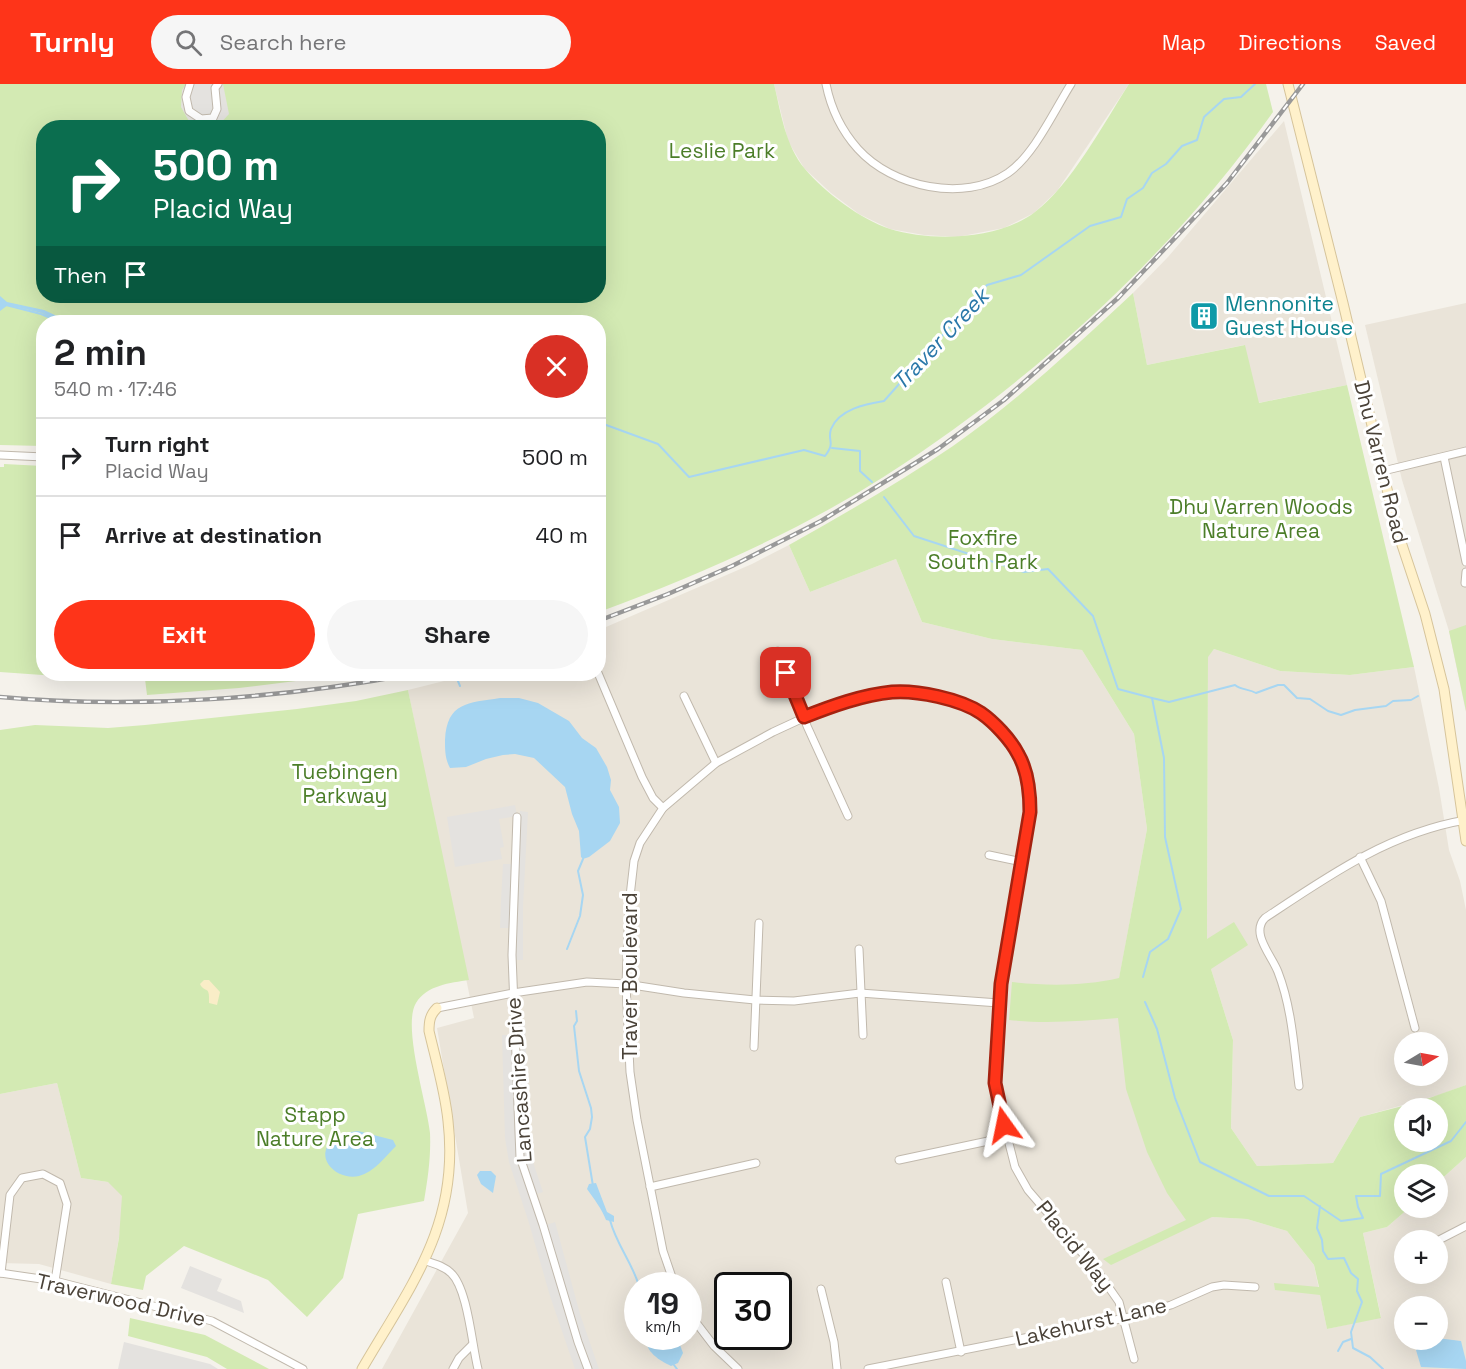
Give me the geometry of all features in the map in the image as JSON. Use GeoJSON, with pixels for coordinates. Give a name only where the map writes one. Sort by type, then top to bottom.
{"type":"FeatureCollection","features":[{"type":"Feature","properties":{"kind":"main road","name":"Dhu Varren Road"},"geometry":{"type":"LineString","coordinates":[[1288,84],[1396,527],[1425,614],[1444,689],[1466,841]]}},
{"type":"Feature","properties":{"kind":"main road"},"geometry":{"type":"LineString","coordinates":[[362,1369],[426,1261],[447,1199],[450,1154],[448,1120],[429,1031],[431,1014],[437,1008]]}},
{"type":"Feature","properties":{"kind":"street"},"geometry":{"type":"LineString","coordinates":[[190,84],[186,97],[189,111],[201,119],[213,118],[217,109],[215,88],[218,84]]}},
{"type":"Feature","properties":{"kind":"street"},"geometry":{"type":"LineString","coordinates":[[826,84],[837,119],[849,138],[870,160],[884,171],[910,181],[958,189],[994,180],[1015,166],[1029,152],[1071,84]]}},
{"type":"Feature","properties":{"kind":"street"},"geometry":{"type":"LineString","coordinates":[[1383,471],[1466,451]]}},
{"type":"Feature","properties":{"kind":"street"},"geometry":{"type":"LineString","coordinates":[[0,455],[36,457]]}},
{"type":"Feature","properties":{"kind":"street"},"geometry":{"type":"LineString","coordinates":[[1444,457],[1466,562]]}},
{"type":"Feature","properties":{"kind":"street"},"geometry":{"type":"LineString","coordinates":[[1466,572],[1466,583]]}},
{"type":"Feature","properties":{"kind":"street"},"geometry":{"type":"LineString","coordinates":[[778,651],[804,717],[848,816]]}},
{"type":"Feature","properties":{"kind":"street"},"geometry":{"type":"LineString","coordinates":[[601,681],[642,777],[653,798],[663,808]]}},
{"type":"Feature","properties":{"kind":"street","name":"Placid Way"},"geometry":{"type":"LineString","coordinates":[[663,808],[716,763],[804,717],[857,699],[892,692],[943,697],[981,713],[999,731],[1019,755],[1029,789],[1030,812],[1001,977],[995,1083],[1015,1167],[1028,1190],[1111,1289],[1125,1318],[1134,1359]]}},
{"type":"Feature","properties":{"kind":"street"},"geometry":{"type":"LineString","coordinates":[[684,696],[716,763]]}},
{"type":"Feature","properties":{"kind":"street","name":"Traver Boulevard"},"geometry":{"type":"LineString","coordinates":[[663,808],[640,843],[634,861],[629,905],[626,984],[630,1072],[637,1120],[663,1251],[670,1272]]}},
{"type":"Feature","properties":{"kind":"street","name":"Lancashire Drive"},"geometry":{"type":"LineString","coordinates":[[517,816],[512,941],[520,1157],[588,1369]]}},
{"type":"Feature","properties":{"kind":"street"},"geometry":{"type":"LineString","coordinates":[[1299,1086],[1287,1000],[1278,971],[1259,933],[1260,924],[1265,918],[1360,857],[1395,841],[1464,820]]}},
{"type":"Feature","properties":{"kind":"street"},"geometry":{"type":"LineString","coordinates":[[989,855],[1022,862]]}},
{"type":"Feature","properties":{"kind":"street"},"geometry":{"type":"LineString","coordinates":[[1360,857],[1381,901],[1415,1028]]}},
{"type":"Feature","properties":{"kind":"street"},"geometry":{"type":"LineString","coordinates":[[754,1047],[759,923]]}},
{"type":"Feature","properties":{"kind":"street"},"geometry":{"type":"LineString","coordinates":[[859,949],[863,1035]]}},
{"type":"Feature","properties":{"kind":"street"},"geometry":{"type":"LineString","coordinates":[[437,1008],[587,982],[626,984],[755,1000],[794,1001],[860,993],[999,1003]]}},
{"type":"Feature","properties":{"kind":"street"},"geometry":{"type":"LineString","coordinates":[[899,1160],[1007,1137]]}},
{"type":"Feature","properties":{"kind":"street"},"geometry":{"type":"LineString","coordinates":[[650,1187],[756,1163]]}},
{"type":"Feature","properties":{"kind":"street"},"geometry":{"type":"LineString","coordinates":[[0,1273],[9,1195],[22,1178],[44,1174],[60,1183],[67,1204],[55,1281]]}},
{"type":"Feature","properties":{"kind":"street"},"geometry":{"type":"LineString","coordinates":[[1448,1235],[1466,1226]]}},
{"type":"Feature","properties":{"kind":"street"},"geometry":{"type":"LineString","coordinates":[[426,1261],[441,1265],[453,1274],[466,1307],[478,1369]]}},
{"type":"Feature","properties":{"kind":"street","name":"Traverwood Drive"},"geometry":{"type":"LineString","coordinates":[[0,1273],[55,1281],[212,1321],[303,1369]]}},
{"type":"Feature","properties":{"kind":"street"},"geometry":{"type":"LineString","coordinates":[[946,1282],[961,1352]]}},
{"type":"Feature","properties":{"kind":"street","name":"Lakehurst Lane"},"geometry":{"type":"LineString","coordinates":[[868,1369],[1125,1318],[1171,1305],[1212,1287],[1224,1285],[1255,1287]]}},
{"type":"Feature","properties":{"kind":"street"},"geometry":{"type":"LineString","coordinates":[[821,1288],[834,1342],[837,1369]]}},
{"type":"Feature","properties":{"kind":"street"},"geometry":{"type":"LineString","coordinates":[[702,1330],[714,1346],[738,1369]]}},
{"type":"Feature","properties":{"kind":"street"},"geometry":{"type":"LineString","coordinates":[[453,1369],[459,1358],[472,1345]]}},
{"type":"Feature","properties":{"kind":"shaded area"},"geometry":{"type":"Polygon","coordinates":[[[186,84],[223,84],[229,114],[223,120],[188,120],[181,107],[182,90],[186,84]]]}},
{"type":"Feature","properties":{"kind":"shaded area"},"geometry":{"type":"Polygon","coordinates":[[[774,84],[1129,84],[1057,191],[1034,213],[1004,228],[957,237],[924,235],[890,229],[859,214],[831,193],[804,168],[788,141],[774,84]]]}},
{"type":"Feature","properties":{"kind":"shaded area"},"geometry":{"type":"Polygon","coordinates":[[[1284,121],[1347,385],[1258,403],[1244,345],[1147,365],[1133,293],[1168,257],[1284,121]]]}},
{"type":"Feature","properties":{"kind":"shaded area"},"geometry":{"type":"Polygon","coordinates":[[[1466,303],[1466,712],[1449,631],[1402,480],[1365,325],[1466,303]]]}},
{"type":"Feature","properties":{"kind":"shaded area"},"geometry":{"type":"Polygon","coordinates":[[[789,545],[810,592],[896,559],[922,622],[992,639],[1082,650],[1134,734],[1147,829],[1119,979],[1212,1217],[1247,1219],[1287,1231],[1314,1265],[1327,1329],[1381,1317],[1363,1233],[1387,1227],[1397,1218],[1448,1218],[1448,1173],[1466,1157],[1466,1369],[382,1369],[468,1213],[437,1028],[474,1018],[408,690],[444,681],[606,681],[606,627],[752,564],[789,545]]]}},
{"type":"Feature","properties":{"kind":"shaded area"},"geometry":{"type":"Polygon","coordinates":[[[1214,649],[1280,671],[1350,675],[1414,667],[1439,788],[1449,850],[1460,881],[1466,910],[1466,1085],[1428,1098],[1394,1098],[1394,1108],[1360,1117],[1333,1163],[1257,1166],[1231,1128],[1233,1040],[1211,969],[1207,940],[1208,656],[1214,649]]]}},
{"type":"Feature","properties":{"kind":"shaded area"},"geometry":{"type":"Polygon","coordinates":[[[515,805],[517,816],[499,819],[504,847],[500,848],[502,859],[455,867],[447,817],[515,805]]]}},
{"type":"Feature","properties":{"kind":"shaded area"},"geometry":{"type":"Polygon","coordinates":[[[520,811],[528,812],[523,906],[523,960],[513,960],[513,928],[500,928],[501,901],[503,864],[518,864],[520,811]]]}},
{"type":"Feature","properties":{"kind":"shaded area"},"geometry":{"type":"Polygon","coordinates":[[[514,1022],[525,1022],[529,1135],[534,1165],[543,1192],[533,1195],[544,1226],[555,1222],[580,1314],[599,1369],[575,1369],[509,1162],[505,1138],[502,1035],[515,1035],[514,1022]]]}},
{"type":"Feature","properties":{"kind":"shaded area"},"geometry":{"type":"Polygon","coordinates":[[[57,1083],[81,1178],[128,1185],[111,1284],[39,1264],[0,1263],[0,1094],[57,1083]]]}},
{"type":"Feature","properties":{"kind":"shaded area"},"geometry":{"type":"Polygon","coordinates":[[[190,1266],[222,1279],[217,1291],[241,1301],[244,1313],[181,1288],[190,1266]]]}},
{"type":"Feature","properties":{"kind":"shaded area"},"geometry":{"type":"Polygon","coordinates":[[[124,1342],[210,1364],[218,1369],[118,1369],[124,1342]]]}},
{"type":"Feature","properties":{"kind":"green space","name":"Leslie Park"},"geometry":{"type":"Polygon","coordinates":[[[0,84],[774,84],[793,150],[805,169],[822,187],[856,212],[879,225],[907,233],[945,237],[965,236],[1003,228],[1035,212],[1074,170],[1129,84],[1266,84],[1273,112],[1233,165],[1145,265],[1046,357],[940,439],[851,497],[782,534],[710,568],[606,609],[606,315],[36,315],[36,446],[0,445],[0,84]]]}},
{"type":"Feature","properties":{"kind":"green space"},"geometry":{"type":"Polygon","coordinates":[[[1133,293],[1147,365],[1245,345],[1259,403],[1347,385],[1414,667],[1350,675],[1280,671],[1214,649],[1208,657],[1207,939],[1234,922],[1248,945],[1211,969],[1233,1040],[1231,1128],[1257,1166],[1333,1163],[1360,1117],[1394,1108],[1394,1152],[1448,1152],[1448,1098],[1429,1098],[1466,1085],[1466,1157],[1448,1173],[1448,1164],[1394,1164],[1394,1218],[1397,1218],[1387,1227],[1363,1233],[1381,1318],[1327,1329],[1320,1295],[1275,1290],[1274,1283],[1319,1287],[1314,1265],[1287,1231],[1247,1219],[1212,1217],[1111,1265],[1103,1259],[1186,1220],[1167,1193],[1147,1152],[1126,1089],[1118,1018],[1050,1022],[1009,1020],[1012,982],[1093,983],[1119,978],[1147,829],[1134,734],[1082,650],[992,639],[922,622],[896,559],[810,592],[789,545],[851,510],[953,446],[1023,392],[1133,293]]]}},
{"type":"Feature","properties":{"kind":"green space"},"geometry":{"type":"Polygon","coordinates":[[[4,464],[36,466],[36,675],[0,672],[0,467],[4,467],[4,464]]]}},
{"type":"Feature","properties":{"kind":"green space"},"geometry":{"type":"Polygon","coordinates":[[[1466,625],[1466,711],[1449,631],[1466,625]]]}},
{"type":"Feature","properties":{"kind":"green space"},"geometry":{"type":"Polygon","coordinates":[[[145,681],[296,681],[239,688],[147,695],[145,681]]]}},
{"type":"Feature","properties":{"kind":"green space"},"geometry":{"type":"Polygon","coordinates":[[[408,690],[469,980],[454,982],[426,992],[416,1003],[412,1014],[413,1046],[430,1133],[429,1167],[424,1201],[358,1214],[343,1278],[307,1317],[268,1280],[184,1246],[146,1276],[143,1290],[111,1284],[119,1238],[122,1196],[108,1182],[81,1178],[57,1083],[0,1094],[0,730],[35,725],[108,728],[145,725],[297,709],[356,701],[408,690]]]}},
{"type":"Feature","properties":{"kind":"green space"},"geometry":{"type":"Polygon","coordinates":[[[130,1318],[205,1335],[269,1369],[227,1369],[207,1357],[128,1336],[130,1318]]]}},
{"type":"Feature","properties":{"kind":"sand"},"geometry":{"type":"Polygon","coordinates":[[[204,980],[209,980],[220,992],[217,1005],[209,1003],[208,991],[200,984],[204,980]]]}},
{"type":"Feature","properties":{"kind":"water"},"geometry":{"type":"Polygon","coordinates":[[[0,296],[7,302],[44,310],[55,315],[46,315],[8,305],[0,311],[0,296]]]}},
{"type":"Feature","properties":{"kind":"water"},"geometry":{"type":"Polygon","coordinates":[[[500,698],[519,698],[538,703],[569,721],[582,738],[596,748],[607,767],[611,780],[610,790],[619,807],[620,823],[610,841],[589,857],[583,859],[581,857],[579,831],[565,787],[534,758],[515,754],[503,755],[466,767],[450,768],[446,758],[445,740],[450,718],[455,711],[469,703],[500,698]]]}},
{"type":"Feature","properties":{"kind":"water"},"geometry":{"type":"Polygon","coordinates":[[[358,1131],[393,1140],[396,1146],[379,1164],[364,1174],[351,1177],[336,1172],[327,1161],[325,1154],[327,1147],[338,1136],[358,1131]]]}},
{"type":"Feature","properties":{"kind":"water"},"geometry":{"type":"Polygon","coordinates":[[[480,1171],[491,1171],[496,1176],[493,1193],[481,1184],[477,1175],[480,1171]]]}},
{"type":"Feature","properties":{"kind":"water"},"geometry":{"type":"Polygon","coordinates":[[[596,1183],[607,1212],[614,1216],[614,1222],[606,1220],[587,1189],[589,1184],[596,1183]]]}},
{"type":"Feature","properties":{"kind":"water"},"geometry":{"type":"Polygon","coordinates":[[[1448,1339],[1461,1341],[1466,1369],[1421,1367],[1416,1350],[1448,1350],[1448,1339]]]}},
{"type":"Feature","properties":{"kind":"water"},"geometry":{"type":"Polygon","coordinates":[[[682,1350],[683,1353],[678,1363],[671,1366],[650,1351],[682,1350]]]}},
{"type":"Feature","properties":{"kind":"waterway","name":"Traver Creek"},"geometry":{"type":"LineString","coordinates":[[606,425],[658,444],[689,477],[804,450],[825,456],[830,448],[830,433],[835,422],[847,412],[884,401],[987,285],[1021,275],[1090,226],[1121,217],[1127,199],[1143,188],[1152,173],[1166,164],[1182,146],[1197,140],[1204,117],[1224,99],[1241,97],[1255,84]]}},
{"type":"Feature","properties":{"kind":"waterway","name":"Traver Creek"},"geometry":{"type":"LineString","coordinates":[[6,305],[43,315]]}},
{"type":"Feature","properties":{"kind":"waterway"},"geometry":{"type":"LineString","coordinates":[[832,448],[860,451],[860,471],[872,482]]}},
{"type":"Feature","properties":{"kind":"waterway"},"geometry":{"type":"LineString","coordinates":[[884,497],[914,536],[1024,572],[1048,569],[1093,616],[1118,689],[1152,698],[1164,758],[1165,837],[1181,909],[1168,939],[1150,952],[1143,977]]}},
{"type":"Feature","properties":{"kind":"waterway"},"geometry":{"type":"LineString","coordinates":[[458,681],[460,686]]}},
{"type":"Feature","properties":{"kind":"waterway"},"geometry":{"type":"LineString","coordinates":[[1152,698],[1169,702],[1235,685],[1256,693],[1284,685],[1297,698],[1310,699],[1328,711],[1341,715],[1355,710],[1386,706],[1393,701],[1411,700],[1418,696]]}},
{"type":"Feature","properties":{"kind":"waterway"},"geometry":{"type":"LineString","coordinates":[[567,949],[580,916],[583,895],[578,871],[583,859]]}},
{"type":"Feature","properties":{"kind":"waterway"},"geometry":{"type":"LineString","coordinates":[[1145,1002],[1157,1029],[1175,1098],[1200,1162],[1269,1196],[1304,1196],[1341,1221],[1363,1218],[1356,1196],[1380,1196],[1381,1174],[1451,1141],[1466,1122]]}},
{"type":"Feature","properties":{"kind":"waterway"},"geometry":{"type":"LineString","coordinates":[[576,1011],[577,1021],[574,1026],[579,1071],[592,1117],[590,1129],[585,1137],[593,1186]]}},
{"type":"Feature","properties":{"kind":"waterway"},"geometry":{"type":"LineString","coordinates":[[1320,1206],[1317,1228],[1322,1240],[1323,1251],[1328,1259],[1344,1258],[1351,1273],[1358,1279],[1357,1291],[1362,1302],[1351,1332],[1353,1348],[1370,1357],[1383,1369]]}},
{"type":"Feature","properties":{"kind":"waterway"},"geometry":{"type":"LineString","coordinates":[[610,1220],[633,1272]]}},
{"type":"Feature","properties":{"kind":"waterway"},"geometry":{"type":"LineString","coordinates":[[1338,1351],[1343,1342],[1351,1339]]}},
{"type":"Feature","properties":{"kind":"waterway"},"geometry":{"type":"LineString","coordinates":[[674,1365],[677,1369]]}},
{"type":"Feature","properties":{"kind":"railway"},"geometry":{"type":"LineString","coordinates":[[606,618],[732,566],[821,521],[938,449],[1004,400],[1118,298],[1227,183],[1303,84]]}},
{"type":"Feature","properties":{"kind":"railway"},"geometry":{"type":"LineString","coordinates":[[0,697],[155,702],[259,695],[373,681]]}},
{"type":"Feature","properties":{"kind":"place","name":"Mennonite Guest House"},"geometry":{"type":"Point","coordinates":[1204,316]}},
{"type":"Feature","properties":{"kind":"route"},"geometry":{"type":"LineString","coordinates":[[786,673],[804,717],[825,708],[892,692],[943,697],[981,713],[1019,755],[1029,789],[1030,812],[1001,977],[995,1083],[1004,1125]]}},
{"type":"Feature","properties":{"kind":"park label","name":"Dhu Varren Woods Nature Area"},"geometry":{"type":"Point","coordinates":[1261,519]}},
{"type":"Feature","properties":{"kind":"park label","name":"Foxfire South Park"},"geometry":{"type":"Point","coordinates":[983,550]}},
{"type":"Feature","properties":{"kind":"park label","name":"Tuebingen Parkway"},"geometry":{"type":"Point","coordinates":[345,784]}},
{"type":"Feature","properties":{"kind":"park label","name":"Stapp Nature Area"},"geometry":{"type":"Point","coordinates":[315,1127]}}]}
